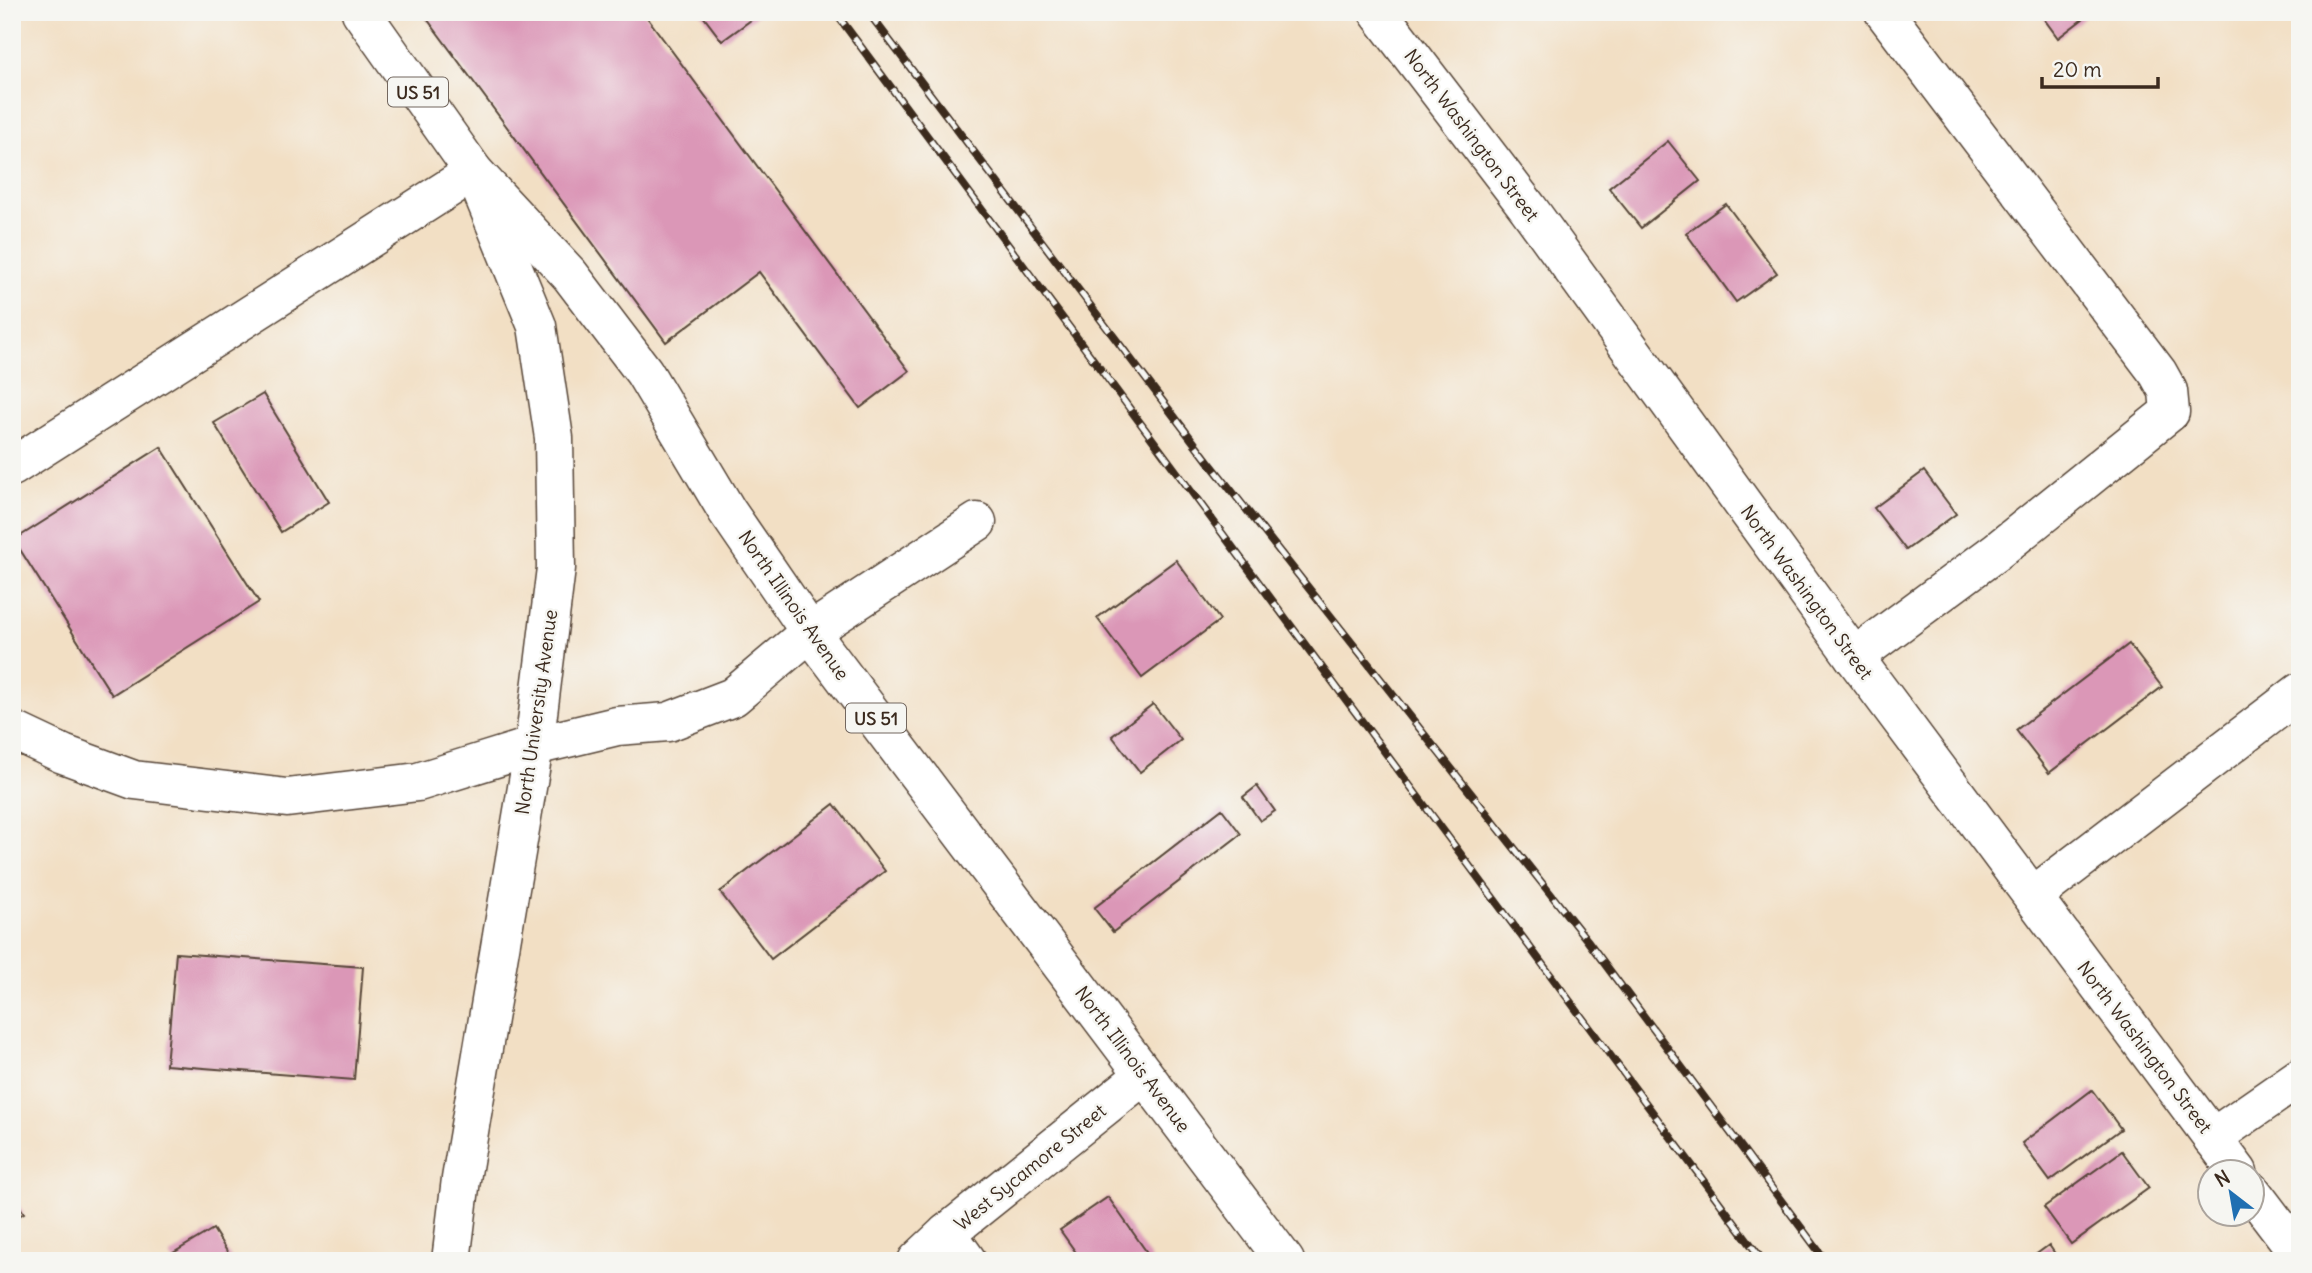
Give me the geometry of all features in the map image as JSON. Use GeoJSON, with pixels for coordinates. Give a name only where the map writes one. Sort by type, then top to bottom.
{"type":"FeatureCollection","features":[{"type":"Feature","properties":{"kind":"street","name":"North Illinois Avenue"},"geometry":{"type":"LineString","coordinates":[[361,12],[474,172],[570,275],[643,372],[727,511],[810,632],[1285,1261]]}},
{"type":"Feature","properties":{"kind":"street","name":"North Washington Street"},"geometry":{"type":"LineString","coordinates":[[1378,12],[1528,208],[1854,657],[2228,1158]]}},
{"type":"Feature","properties":{"kind":"street"},"geometry":{"type":"LineString","coordinates":[[1854,657],[1997,551],[2170,412],[2168,391],[2158,373],[1884,12]]}},
{"type":"Feature","properties":{"kind":"street"},"geometry":{"type":"LineString","coordinates":[[12,467],[474,172]]}},
{"type":"Feature","properties":{"kind":"street","name":"North University Avenue"},"geometry":{"type":"LineString","coordinates":[[451,1261],[463,1166],[534,746],[556,568],[554,439],[537,326],[474,172]]}},
{"type":"Feature","properties":{"kind":"street"},"geometry":{"type":"LineString","coordinates":[[12,730],[63,754],[134,780],[287,798],[418,782],[534,746],[617,726],[668,722],[733,697],[810,632],[977,522]]}},
{"type":"Feature","properties":{"kind":"street"},"geometry":{"type":"LineString","coordinates":[[2033,896],[2300,692]]}},
{"type":"Feature","properties":{"kind":"street","name":"West Sycamore Street"},"geometry":{"type":"LineString","coordinates":[[917,1261],[957,1247],[1144,1075]]}},
{"type":"Feature","properties":{"kind":"street"},"geometry":{"type":"LineString","coordinates":[[2212,1138],[2300,1077]]}},
{"type":"Feature","properties":{"kind":"street"},"geometry":{"type":"LineString","coordinates":[[2266,1210],[2300,1255]]}},
{"type":"Feature","properties":{"kind":"building"},"geometry":{"type":"Polygon","coordinates":[[[422,12],[643,12],[909,371],[860,408],[759,272],[666,342],[422,12]]]}},
{"type":"Feature","properties":{"kind":"building"},"geometry":{"type":"Polygon","coordinates":[[[700,12],[762,12],[722,41],[700,12]]]}},
{"type":"Feature","properties":{"kind":"building"},"geometry":{"type":"Polygon","coordinates":[[[2039,12],[2092,12],[2058,38],[2039,12]]]}},
{"type":"Feature","properties":{"kind":"building"},"geometry":{"type":"Polygon","coordinates":[[[1668,141],[1700,181],[1641,228],[1609,188],[1668,141]]]}},
{"type":"Feature","properties":{"kind":"building"},"geometry":{"type":"Polygon","coordinates":[[[1726,204],[1777,273],[1736,302],[1686,233],[1726,204]]]}},
{"type":"Feature","properties":{"kind":"building"},"geometry":{"type":"Polygon","coordinates":[[[263,394],[329,502],[281,532],[214,423],[263,394]]]}},
{"type":"Feature","properties":{"kind":"building"},"geometry":{"type":"Polygon","coordinates":[[[161,447],[259,602],[112,695],[14,540],[161,447]]]}},
{"type":"Feature","properties":{"kind":"building"},"geometry":{"type":"Polygon","coordinates":[[[1924,471],[1956,514],[1906,550],[1874,508],[1924,471]]]}},
{"type":"Feature","properties":{"kind":"building"},"geometry":{"type":"Polygon","coordinates":[[[1176,560],[1220,620],[1142,678],[1097,618],[1176,560]]]}},
{"type":"Feature","properties":{"kind":"building"},"geometry":{"type":"Polygon","coordinates":[[[2129,644],[2162,687],[2049,773],[2016,730],[2129,644]]]}},
{"type":"Feature","properties":{"kind":"building"},"geometry":{"type":"Polygon","coordinates":[[[1153,704],[1181,740],[1140,772],[1112,736],[1153,704]]]}},
{"type":"Feature","properties":{"kind":"building"},"geometry":{"type":"Polygon","coordinates":[[[1257,786],[1275,811],[1260,821],[1243,797],[1257,786]]]}},
{"type":"Feature","properties":{"kind":"building"},"geometry":{"type":"Polygon","coordinates":[[[834,804],[885,871],[771,959],[720,892],[834,804]]]}},
{"type":"Feature","properties":{"kind":"building"},"geometry":{"type":"Polygon","coordinates":[[[1222,809],[1241,834],[1113,932],[1094,908],[1222,809]]]}},
{"type":"Feature","properties":{"kind":"building"},"geometry":{"type":"Polygon","coordinates":[[[176,953],[363,967],[354,1080],[166,1065],[176,953]]]}},
{"type":"Feature","properties":{"kind":"building"},"geometry":{"type":"Polygon","coordinates":[[[2092,1090],[2121,1129],[2050,1181],[2022,1143],[2092,1090]]]}},
{"type":"Feature","properties":{"kind":"building"},"geometry":{"type":"Polygon","coordinates":[[[2122,1151],[2149,1188],[2071,1244],[2044,1207],[2122,1151]]]}},
{"type":"Feature","properties":{"kind":"building"},"geometry":{"type":"Polygon","coordinates":[[[12,1195],[24,1213],[12,1220],[12,1195]]]}},
{"type":"Feature","properties":{"kind":"building"},"geometry":{"type":"Polygon","coordinates":[[[1108,1197],[1153,1261],[1082,1261],[1060,1230],[1108,1197]]]}},
{"type":"Feature","properties":{"kind":"building"},"geometry":{"type":"Polygon","coordinates":[[[213,1229],[233,1261],[173,1261],[170,1255],[213,1229]]]}},
{"type":"Feature","properties":{"kind":"building"},"geometry":{"type":"Polygon","coordinates":[[[2049,1245],[2060,1261],[2027,1261],[2049,1245]]]}},
{"type":"Feature","properties":{"kind":"railway"},"geometry":{"type":"LineString","coordinates":[[835,12],[1763,1261]]}},
{"type":"Feature","properties":{"kind":"railway"},"geometry":{"type":"LineString","coordinates":[[868,12],[1208,461],[1587,940],[1826,1261]]}}]}
